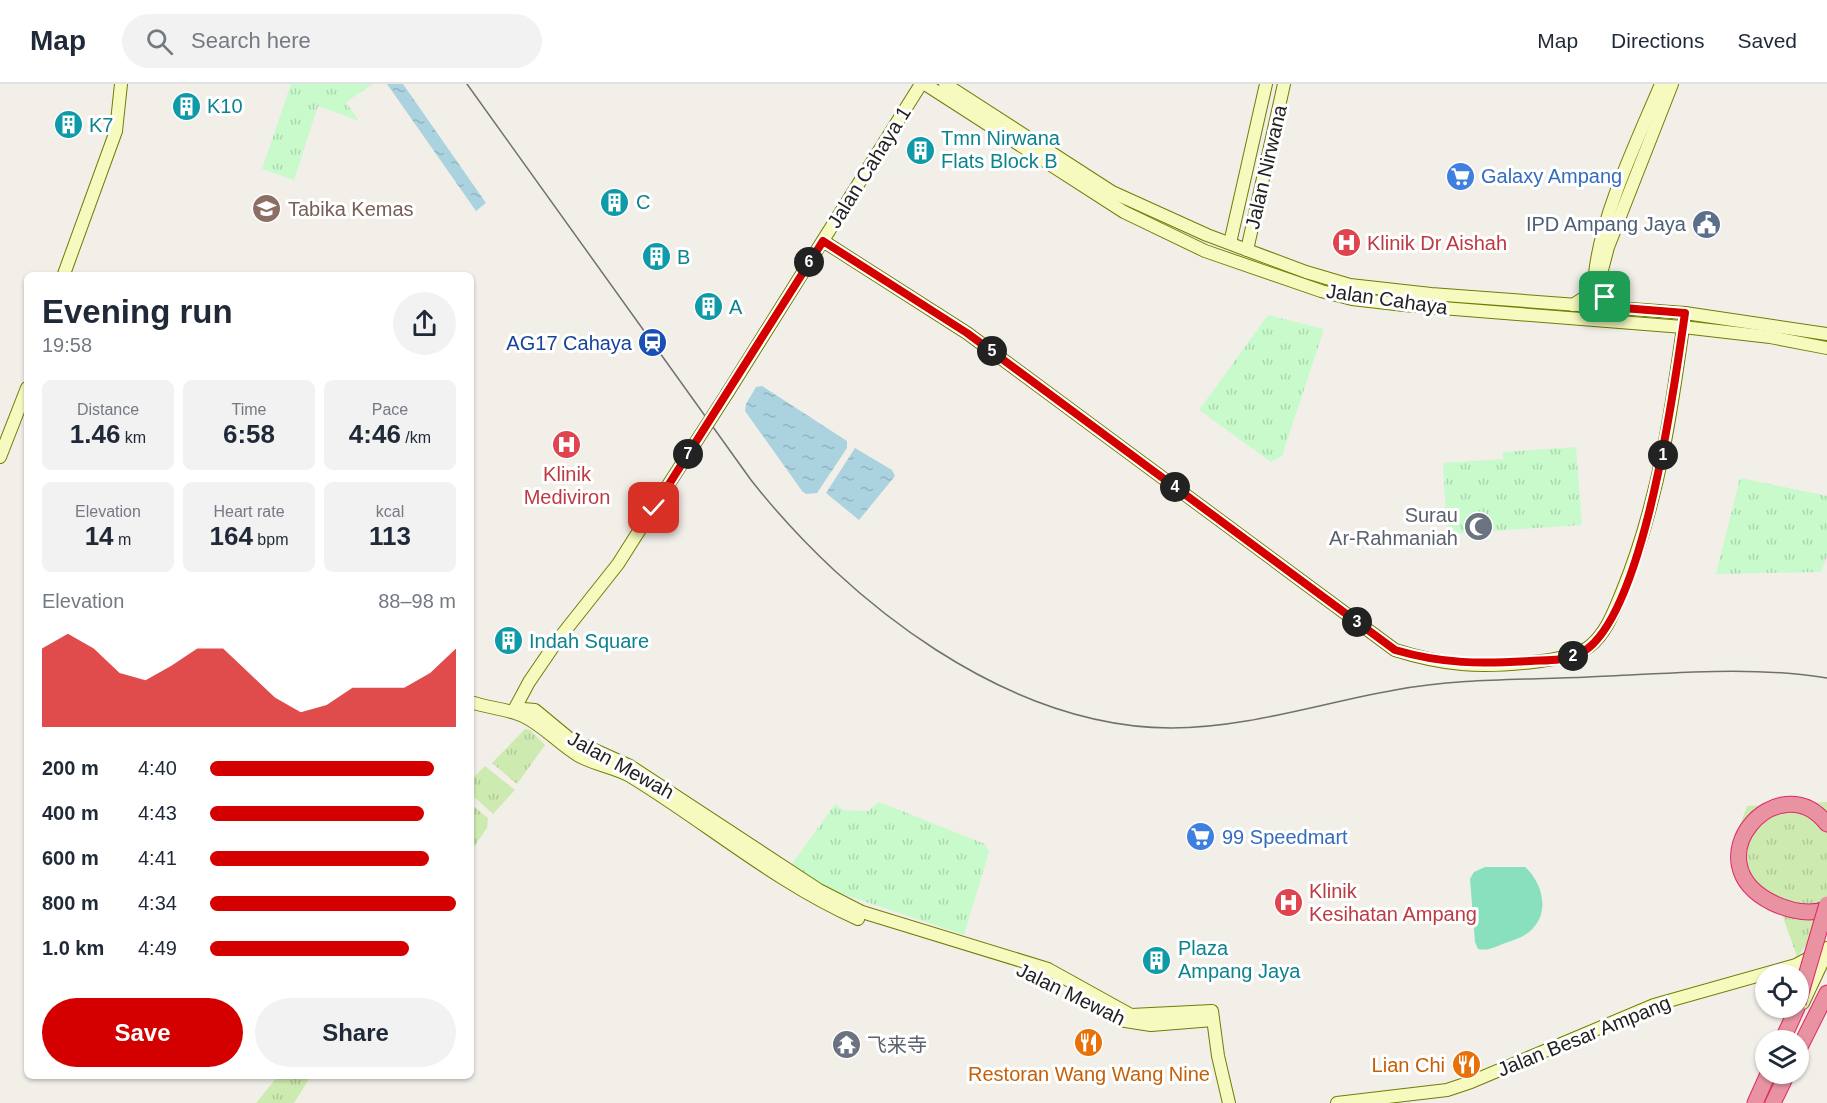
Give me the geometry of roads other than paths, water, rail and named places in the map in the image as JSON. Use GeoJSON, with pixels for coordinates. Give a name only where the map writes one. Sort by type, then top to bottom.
{"type":"FeatureCollection","features":[{"type":"Feature","properties":{"kind":"highway"},"geometry":{"type":"LineString","coordinates":[[1827,824],[1816,813],[1794,805],[1771,808],[1750,823],[1740,845],[1741,870],[1752,888],[1770,901],[1797,911],[1819,912],[1827,909]]}},
{"type":"Feature","properties":{"kind":"highway"},"geometry":{"type":"LineString","coordinates":[[1809,967],[1827,904]]}},
{"type":"Feature","properties":{"kind":"highway"},"geometry":{"type":"LineString","coordinates":[[1809,981],[1827,940]]}},
{"type":"Feature","properties":{"kind":"highway"},"geometry":{"type":"LineString","coordinates":[[1808,1030],[1827,993]]}},
{"type":"Feature","properties":{"kind":"highway"},"geometry":{"type":"LineString","coordinates":[[1753,1103],[1762,1084]]}},
{"type":"Feature","properties":{"kind":"highway"},"geometry":{"type":"LineString","coordinates":[[1773,1103],[1782,1084]]}},
{"type":"Feature","properties":{"kind":"street"},"geometry":{"type":"LineString","coordinates":[[65,272],[113,138],[122,96],[121,84]]}},
{"type":"Feature","properties":{"kind":"street"},"geometry":{"type":"LineString","coordinates":[[906,107],[907,84]]}},
{"type":"Feature","properties":{"kind":"street","name":"Jalan Cahaya 1"},"geometry":{"type":"LineString","coordinates":[[513,712],[529,682],[592,594],[618,564],[906,107],[923,84]]}},
{"type":"Feature","properties":{"kind":"street","name":"Jalan Cahaya"},"geometry":{"type":"LineString","coordinates":[[923,84],[1124,212],[1205,251],[1273,276],[1352,299],[1683,327],[1770,337],[1827,348]]}},
{"type":"Feature","properties":{"kind":"street","name":"Jalan Cahaya"},"geometry":{"type":"LineString","coordinates":[[945,84],[1112,192],[1238,248],[1350,285],[1396,291],[1685,313],[1827,334]]}},
{"type":"Feature","properties":{"kind":"street","name":"Jalan Nirwana"},"geometry":{"type":"LineString","coordinates":[[1238,248],[1236,219],[1266,84]]}},
{"type":"Feature","properties":{"kind":"street","name":"Jalan Nirwana"},"geometry":{"type":"LineString","coordinates":[[1238,248],[1253,225],[1284,84]]}},
{"type":"Feature","properties":{"kind":"street"},"geometry":{"type":"LineString","coordinates":[[1596,320],[1600,243],[1634,149],[1661,84]]}},
{"type":"Feature","properties":{"kind":"street"},"geometry":{"type":"LineString","coordinates":[[1573,305],[1588,295],[1597,285],[1608,247],[1672,84]]}},
{"type":"Feature","properties":{"kind":"street"},"geometry":{"type":"LineString","coordinates":[[906,107],[924,96],[941,97]]}},
{"type":"Feature","properties":{"kind":"street"},"geometry":{"type":"LineString","coordinates":[[1251,152],[1258,152],[1262,148],[1269,128],[1277,121]]}},
{"type":"Feature","properties":{"kind":"street"},"geometry":{"type":"LineString","coordinates":[[1207,235],[1227,231],[1236,219]]}},
{"type":"Feature","properties":{"kind":"street"},"geometry":{"type":"LineString","coordinates":[[1253,225],[1256,243],[1270,258]]}},
{"type":"Feature","properties":{"kind":"street"},"geometry":{"type":"LineString","coordinates":[[823,241],[967,333],[1395,650],[1428,660],[1464,665],[1563,658],[1580,654],[1602,634],[1635,560],[1655,490],[1667,438],[1685,313]]}},
{"type":"Feature","properties":{"kind":"street"},"geometry":{"type":"LineString","coordinates":[[1205,251],[1238,248],[1273,276]]}},
{"type":"Feature","properties":{"kind":"street"},"geometry":{"type":"LineString","coordinates":[[1597,285],[1611,303],[1623,308]]}},
{"type":"Feature","properties":{"kind":"street"},"geometry":{"type":"LineString","coordinates":[[0,457],[22,417]]}},
{"type":"Feature","properties":{"kind":"street"},"geometry":{"type":"LineString","coordinates":[[529,682],[528,696],[535,710]]}},
{"type":"Feature","properties":{"kind":"street"},"geometry":{"type":"LineString","coordinates":[[474,703],[495,710],[513,712],[523,709],[535,710]]}},
{"type":"Feature","properties":{"kind":"street","name":"Jalan Mewah"},"geometry":{"type":"LineString","coordinates":[[535,710],[570,739],[630,766],[819,890],[862,912],[1048,969],[1131,1015],[1213,1015]]}},
{"type":"Feature","properties":{"kind":"street","name":"Jalan Mewah"},"geometry":{"type":"LineString","coordinates":[[513,712],[537,724],[582,757],[627,775],[817,899],[839,910],[860,919],[1030,971],[1130,1024],[1151,1025],[1213,1015]]}},
{"type":"Feature","properties":{"kind":"street"},"geometry":{"type":"LineString","coordinates":[[1788,1030],[1827,950]]}},
{"type":"Feature","properties":{"kind":"street","name":"Jalan Besar Ampang"},"geometry":{"type":"LineString","coordinates":[[1337,1103],[1447,1090],[1654,1005],[1796,965],[1827,950]]}},
{"type":"Feature","properties":{"kind":"street"},"geometry":{"type":"LineString","coordinates":[[1803,1030],[1827,982]]}},
{"type":"Feature","properties":{"kind":"street"},"geometry":{"type":"LineString","coordinates":[[1213,1015],[1229,1103]]}},
{"type":"Feature","properties":{"kind":"street"},"geometry":{"type":"LineString","coordinates":[[1767,1103],[1777,1084]]}},
{"type":"Feature","properties":{"kind":"water"},"geometry":{"type":"Polygon","coordinates":[[[387,84],[403,84],[486,203],[476,211],[387,84]]]}},
{"type":"Feature","properties":{"kind":"water"},"geometry":{"type":"Polygon","coordinates":[[[762,386],[847,441],[847,448],[817,493],[806,494],[802,491],[745,411],[746,404],[756,387],[762,386]]]}},
{"type":"Feature","properties":{"kind":"water"},"geometry":{"type":"Polygon","coordinates":[[[855,448],[892,470],[895,476],[859,520],[826,493],[855,448]]]}},
{"type":"Feature","properties":{"kind":"tram line"},"geometry":{"type":"LineString","coordinates":[[467,84],[751,480],[790,526],[834,570],[883,612],[936,650],[992,682],[1050,706],[1110,722],[1171,728],[1228,724],[1367,695],[1467,681],[1737,671],[1827,678]]}},
{"type":"Feature","properties":{"kind":"place","name":"K10"},"geometry":{"type":"Point","coordinates":[186,106]}},
{"type":"Feature","properties":{"kind":"place","name":"K7"},"geometry":{"type":"Point","coordinates":[68,125]}},
{"type":"Feature","properties":{"kind":"place","name":"Tmn Nirwana Flats Block B"},"geometry":{"type":"Point","coordinates":[920,150]}},
{"type":"Feature","properties":{"kind":"place","name":"Galaxy Ampang"},"geometry":{"type":"Point","coordinates":[1460,176]}},
{"type":"Feature","properties":{"kind":"place","name":"C"},"geometry":{"type":"Point","coordinates":[615,202]}},
{"type":"Feature","properties":{"kind":"place","name":"Tabika Kemas"},"geometry":{"type":"Point","coordinates":[267,209]}},
{"type":"Feature","properties":{"kind":"place","name":"IPD Ampang Jaya"},"geometry":{"type":"Point","coordinates":[1707,224]}},
{"type":"Feature","properties":{"kind":"place","name":"Klinik Dr Aishah"},"geometry":{"type":"Point","coordinates":[1346,243]}},
{"type":"Feature","properties":{"kind":"place","name":"B"},"geometry":{"type":"Point","coordinates":[656,257]}},
{"type":"Feature","properties":{"kind":"place","name":"A"},"geometry":{"type":"Point","coordinates":[708,307]}},
{"type":"Feature","properties":{"kind":"place","name":"AG17 Cahaya"},"geometry":{"type":"Point","coordinates":[653,343]}},
{"type":"Feature","properties":{"kind":"place","name":"Klinik Mediviron"},"geometry":{"type":"Point","coordinates":[567,444]}},
{"type":"Feature","properties":{"kind":"place","name":"Surau Ar-Rahmaniah"},"geometry":{"type":"Point","coordinates":[1479,527]}},
{"type":"Feature","properties":{"kind":"place","name":"Indah Square"},"geometry":{"type":"Point","coordinates":[508,641]}},
{"type":"Feature","properties":{"kind":"place","name":"99 Speedmart"},"geometry":{"type":"Point","coordinates":[1201,837]}},
{"type":"Feature","properties":{"kind":"place","name":"Klinik Kesihatan Ampang"},"geometry":{"type":"Point","coordinates":[1288,902]}},
{"type":"Feature","properties":{"kind":"place","name":"Plaza Ampang Jaya"},"geometry":{"type":"Point","coordinates":[1157,960]}},
{"type":"Feature","properties":{"kind":"place","name":"Restoran Wang Wang Nine"},"geometry":{"type":"Point","coordinates":[1089,1043]}},
{"type":"Feature","properties":{"kind":"place","name":"飞来寺"},"geometry":{"type":"Point","coordinates":[846,1045]}},
{"type":"Feature","properties":{"kind":"place","name":"Lian Chi"},"geometry":{"type":"Point","coordinates":[1466,1065]}}]}
